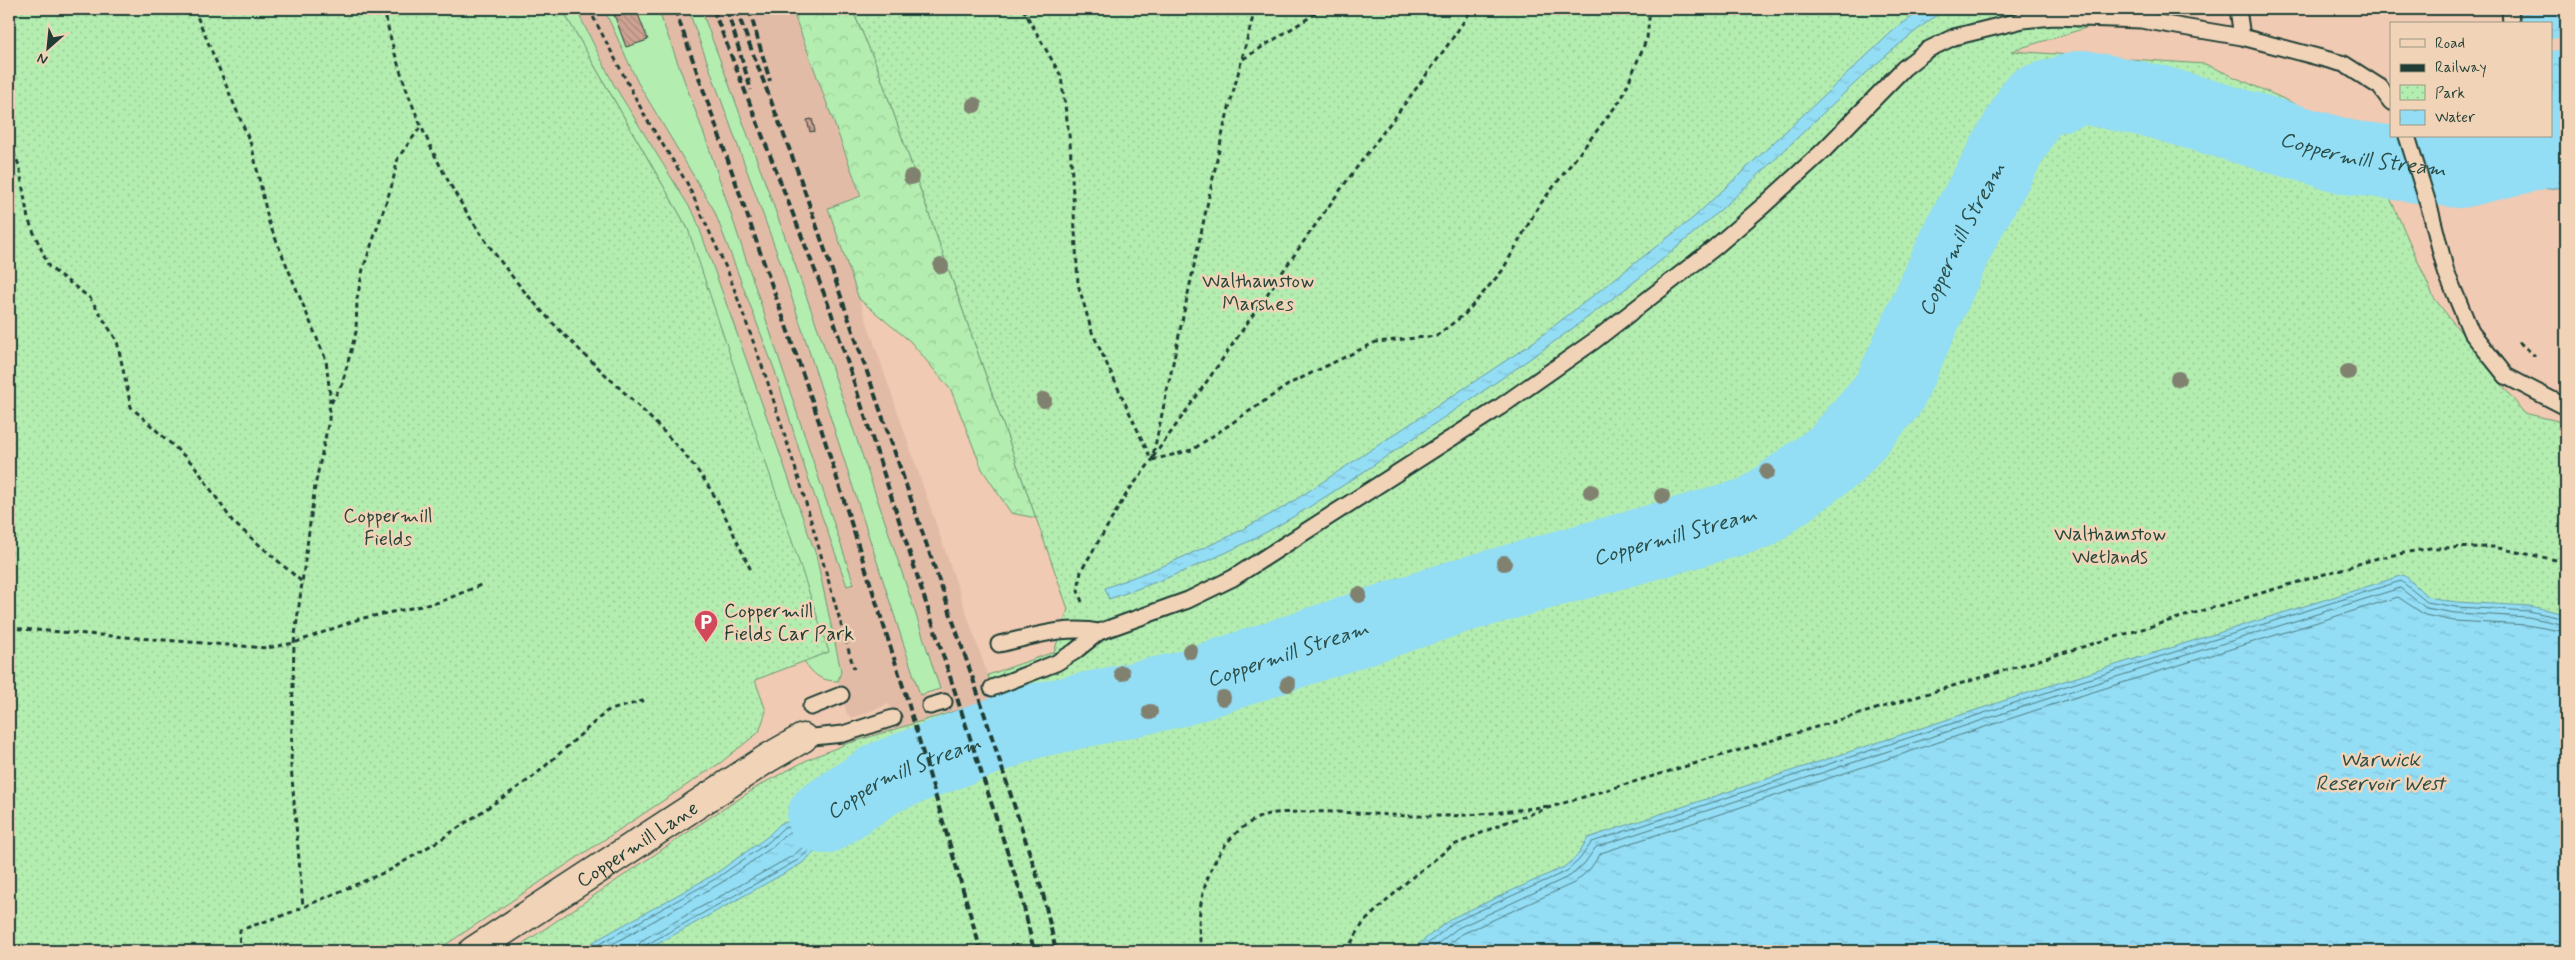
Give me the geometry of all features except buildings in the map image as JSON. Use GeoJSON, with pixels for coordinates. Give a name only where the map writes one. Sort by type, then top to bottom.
{"type":"FeatureCollection","features":[{"type":"Feature","properties":{"kind":"street","name":"Coppermill Lane"},"geometry":{"type":"LineString","coordinates":[[473,951],[768,758],[803,738]]}},
{"type":"Feature","properties":{"kind":"lane"},"geometry":{"type":"LineString","coordinates":[[2238,9],[2242,36]]}},
{"type":"Feature","properties":{"kind":"lane"},"geometry":{"type":"LineString","coordinates":[[2510,9],[2512,22]]}},
{"type":"Feature","properties":{"kind":"lane"},"geometry":{"type":"LineString","coordinates":[[992,688],[1056,663],[1074,652],[1099,632],[1188,600],[1233,578],[1475,424],[1594,341],[1714,248],[1824,150],[1904,68],[1928,50],[1954,37],[2023,20],[2053,17],[2141,20],[2242,36],[2344,64],[2380,87],[2390,101]]}},
{"type":"Feature","properties":{"kind":"lane"},"geometry":{"type":"LineString","coordinates":[[2408,138],[2431,213],[2446,272],[2471,332],[2506,376],[2566,407]]}},
{"type":"Feature","properties":{"kind":"lane"},"geometry":{"type":"LineString","coordinates":[[999,644],[1061,630],[1083,629],[1099,632]]}},
{"type":"Feature","properties":{"kind":"lane"},"geometry":{"type":"LineString","coordinates":[[811,707],[841,695]]}},
{"type":"Feature","properties":{"kind":"lane"},"geometry":{"type":"LineString","coordinates":[[803,738],[843,734],[894,718]]}},
{"type":"Feature","properties":{"kind":"path"},"geometry":{"type":"LineString","coordinates":[[194,9],[252,147],[270,223],[326,360],[330,404],[315,486],[294,643],[291,766],[303,907]]}},
{"type":"Feature","properties":{"kind":"path"},"geometry":{"type":"LineString","coordinates":[[384,9],[391,44],[422,125],[453,189],[479,233],[505,267],[572,344],[668,437],[698,470],[713,494],[751,570]]}},
{"type":"Feature","properties":{"kind":"path"},"geometry":{"type":"LineString","coordinates":[[589,9],[646,118],[687,184],[731,281],[766,377],[798,476],[856,675],[851,687],[841,695]]}},
{"type":"Feature","properties":{"kind":"path"},"geometry":{"type":"LineString","coordinates":[[1023,9],[1062,76],[1070,142],[1078,284],[1092,332],[1152,460]]}},
{"type":"Feature","properties":{"kind":"path"},"geometry":{"type":"LineString","coordinates":[[1152,460],[1224,127],[1255,9]]}},
{"type":"Feature","properties":{"kind":"path"},"geometry":{"type":"LineString","coordinates":[[1243,60],[1323,9]]}},
{"type":"Feature","properties":{"kind":"path"},"geometry":{"type":"LineString","coordinates":[[1099,632],[1084,610],[1078,591],[1078,580],[1085,563],[1127,493],[1192,405],[1253,312],[1338,193],[1445,51],[1472,9]]}},
{"type":"Feature","properties":{"kind":"path"},"geometry":{"type":"LineString","coordinates":[[1152,460],[1192,450],[1292,383],[1376,342],[1436,336],[1464,314],[1502,271],[1538,207],[1622,98],[1648,38],[1650,9]]}},
{"type":"Feature","properties":{"kind":"path"},"geometry":{"type":"LineString","coordinates":[[330,404],[342,384],[356,332],[357,299],[363,269],[390,192],[398,158],[422,125]]}},
{"type":"Feature","properties":{"kind":"path"},"geometry":{"type":"LineString","coordinates":[[9,144],[19,165],[28,219],[49,267],[90,298],[117,341],[130,407],[194,465],[233,522],[302,582]]}},
{"type":"Feature","properties":{"kind":"path"},"geometry":{"type":"LineString","coordinates":[[1346,951],[1364,922],[1410,879],[1452,846],[1504,823],[1557,805],[2378,558],[2430,548],[2493,548],[2566,562]]}},
{"type":"Feature","properties":{"kind":"path"},"geometry":{"type":"LineString","coordinates":[[9,628],[267,648],[294,643],[359,619],[440,602],[482,584]]}},
{"type":"Feature","properties":{"kind":"path"},"geometry":{"type":"LineString","coordinates":[[239,951],[240,930],[303,907],[390,870],[443,838],[533,777],[608,711],[646,700]]}},
{"type":"Feature","properties":{"kind":"path"},"geometry":{"type":"LineString","coordinates":[[1202,951],[1200,941],[1202,898],[1215,861],[1239,829],[1270,814],[1314,811],[1436,816],[1495,813],[1557,805]]}},
{"type":"Feature","properties":{"kind":"shaded area"},"geometry":{"type":"Polygon","coordinates":[[[576,9],[792,9],[861,196],[828,208],[992,688],[1071,951],[955,951],[916,795],[889,704],[852,718],[847,714],[838,681],[841,671],[816,555],[695,216],[614,85],[576,9]],[[940,689],[926,693],[953,784],[967,779],[940,689]]]}},
{"type":"Feature","properties":{"kind":"green space","name":"Coppermill Fields"},"geometry":{"type":"Polygon","coordinates":[[[9,9],[562,9],[688,229],[829,652],[755,680],[766,711],[759,732],[720,763],[436,951],[9,951],[9,9]]]}},
{"type":"Feature","properties":{"kind":"green space"},"geometry":{"type":"Polygon","coordinates":[[[562,9],[576,9],[614,85],[695,216],[816,555],[841,671],[838,681],[826,680],[818,676],[804,661],[688,229],[562,9]]]}},
{"type":"Feature","properties":{"kind":"green space"},"geometry":{"type":"Polygon","coordinates":[[[604,9],[658,9],[708,145],[854,584],[847,586],[805,469],[775,371],[714,210],[638,83],[604,9]]]}},
{"type":"Feature","properties":{"kind":"green space"},"geometry":{"type":"Polygon","coordinates":[[[688,9],[701,9],[854,433],[940,689],[920,695],[781,264],[688,9]]]}},
{"type":"Feature","properties":{"kind":"green space"},"geometry":{"type":"Polygon","coordinates":[[[792,9],[852,9],[877,66],[1036,518],[1011,513],[982,469],[951,390],[911,342],[859,299],[828,208],[861,196],[792,9]]]}},
{"type":"Feature","properties":{"kind":"green space","name":"Walthamstow Wetlands"},"geometry":{"type":"Polygon","coordinates":[[[852,9],[2147,9],[2011,51],[2205,64],[2356,131],[2391,200],[2434,298],[2524,413],[2566,423],[2566,951],[512,951],[762,784],[809,759],[846,744],[995,699],[988,675],[1054,652],[1068,609],[877,66],[852,9]]]}},
{"type":"Feature","properties":{"kind":"water"},"geometry":{"type":"Polygon","coordinates":[[[1923,9],[1945,9],[1881,60],[1732,199],[1672,252],[1579,324],[1391,454],[1271,530],[1203,563],[1109,599],[1105,588],[1165,565],[1228,537],[1286,506],[1528,346],[1693,218],[1895,29],[1923,9]]]}},
{"type":"Feature","properties":{"kind":"water"},"geometry":{"type":"Polygon","coordinates":[[[2520,9],[2566,9],[2566,187],[2546,189],[2533,138],[2552,138],[2552,22],[2521,22],[2520,9]]]}},
{"type":"Feature","properties":{"kind":"water","name":"Warwick Reservoir West"},"geometry":{"type":"Polygon","coordinates":[[[2404,575],[2428,597],[2456,602],[2530,606],[2566,614],[2566,951],[1413,951],[1416,946],[1452,918],[1564,867],[1576,857],[1588,838],[2061,682],[2404,575]]]}},
{"type":"Feature","properties":{"kind":"water"},"geometry":{"type":"Polygon","coordinates":[[[907,750],[919,790],[916,795],[882,804],[856,816],[801,864],[645,951],[577,951],[715,874],[767,837],[780,824],[794,820],[823,803],[837,789],[858,783],[907,750]]]}},
{"type":"Feature","properties":{"kind":"pier"},"geometry":{"type":"Polygon","coordinates":[[[2566,38],[2566,49],[2552,51],[2552,39],[2566,38]]]}},
{"type":"Feature","properties":{"kind":"waterway","name":"Coppermill Stream"},"geometry":{"type":"LineString","coordinates":[[824,817],[883,778],[1030,722],[1181,689],[1460,596],[1756,513],[1837,454],[1889,393],[1962,231],[2034,102],[2083,87],[2157,102],[2347,157],[2460,171],[2536,153],[2566,127]]}},
{"type":"Feature","properties":{"kind":"railway"},"geometry":{"type":"LineString","coordinates":[[675,9],[813,403],[907,699],[981,951]]}},
{"type":"Feature","properties":{"kind":"railway"},"geometry":{"type":"LineString","coordinates":[[713,9],[830,309],[1021,894],[1034,951]]}},
{"type":"Feature","properties":{"kind":"railway"},"geometry":{"type":"LineString","coordinates":[[727,9],[751,90]]}},
{"type":"Feature","properties":{"kind":"railway"},"geometry":{"type":"LineString","coordinates":[[736,9],[798,172],[973,679],[1043,894],[1056,951]]}},
{"type":"Feature","properties":{"kind":"railway"},"geometry":{"type":"LineString","coordinates":[[749,9],[770,81]]}},
{"type":"Feature","properties":{"kind":"place","name":"Coppermill Fields Car Park"},"geometry":{"type":"Point","coordinates":[706,643]}},
{"type":"Feature","properties":{"kind":"park label","name":"Walthamstow Marshes"},"geometry":{"type":"Point","coordinates":[1258,292]}}]}
